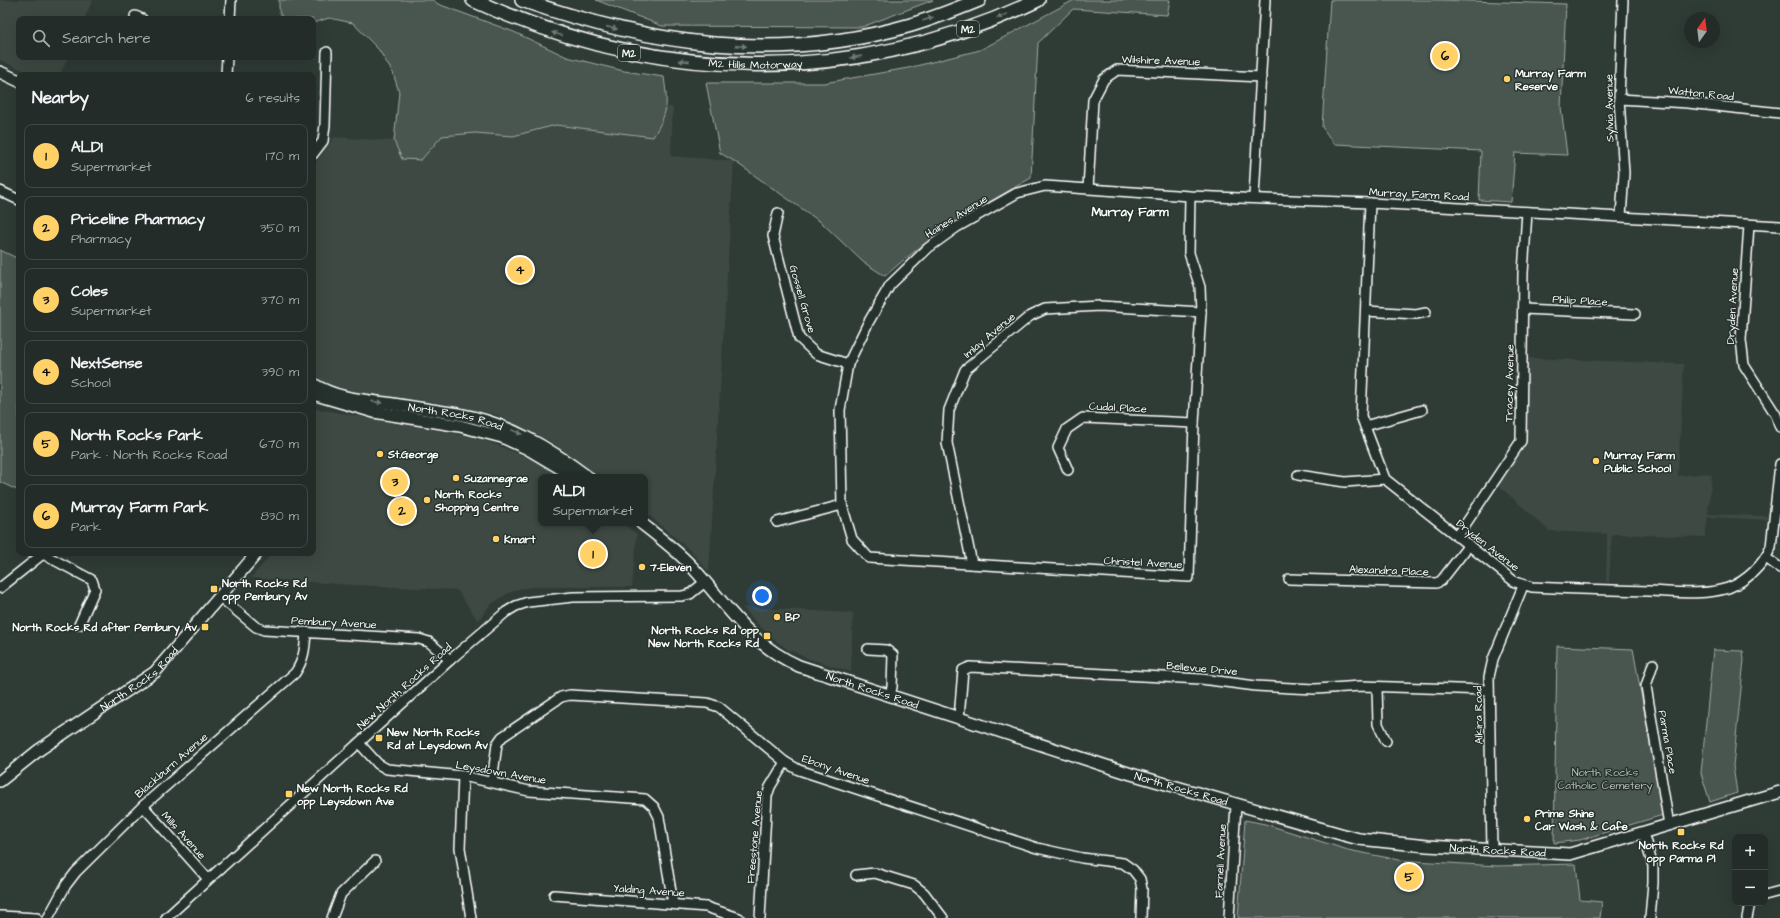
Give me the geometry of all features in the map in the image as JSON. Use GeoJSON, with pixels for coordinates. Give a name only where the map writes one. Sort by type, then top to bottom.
{"type":"FeatureCollection","features":[{"type":"Feature","properties":{"kind":"highway","name":"M2 Hills Motorway"},"geometry":{"type":"LineString","coordinates":[[473,0],[503,14],[550,32],[597,46],[635,54],[702,63],[736,65],[793,64],[850,58],[894,50],[966,30],[1038,0]]}},
{"type":"Feature","properties":{"kind":"highway","name":"M2 Hills Motorway"},"geometry":{"type":"LineString","coordinates":[[522,0],[574,18],[655,38],[707,44],[743,46],[792,45],[834,41],[891,30],[911,25],[979,0]]}},
{"type":"Feature","properties":{"kind":"main road"},"geometry":{"type":"LineString","coordinates":[[0,72],[16,80]]}},
{"type":"Feature","properties":{"kind":"main road","name":"North Rocks Road"},"geometry":{"type":"LineString","coordinates":[[316,386],[333,394],[355,400],[458,414],[492,423],[518,433],[549,449],[584,474]]}},
{"type":"Feature","properties":{"kind":"main road","name":"North Rocks Road"},"geometry":{"type":"LineString","coordinates":[[316,396],[374,412],[460,426],[502,437],[528,449],[570,474]]}},
{"type":"Feature","properties":{"kind":"main road","name":"North Rocks Road"},"geometry":{"type":"LineString","coordinates":[[646,526],[672,547],[705,582],[741,625],[768,650],[799,666],[1074,756],[1236,805],[1359,839],[1492,851],[1570,854],[1780,792]]}},
{"type":"Feature","properties":{"kind":"main road","name":"North Rocks Road"},"geometry":{"type":"LineString","coordinates":[[1,777],[155,672],[254,556]]}},
{"type":"Feature","properties":{"kind":"street"},"geometry":{"type":"LineString","coordinates":[[230,16],[231,0]]}},
{"type":"Feature","properties":{"kind":"street"},"geometry":{"type":"LineString","coordinates":[[1254,197],[1265,0]]}},
{"type":"Feature","properties":{"kind":"street","name":"Sylvia Avenue"},"geometry":{"type":"LineString","coordinates":[[1621,216],[1624,173],[1619,99],[1623,0]]}},
{"type":"Feature","properties":{"kind":"street"},"geometry":{"type":"LineString","coordinates":[[316,150],[323,141],[325,125],[327,52]]}},
{"type":"Feature","properties":{"kind":"street"},"geometry":{"type":"LineString","coordinates":[[226,72],[227,60]]}},
{"type":"Feature","properties":{"kind":"street","name":"Wilshire Avenue"},"geometry":{"type":"LineString","coordinates":[[1088,189],[1093,100],[1104,79],[1117,70],[1261,77]]}},
{"type":"Feature","properties":{"kind":"street","name":"Watton Road"},"geometry":{"type":"LineString","coordinates":[[1619,99],[1688,103],[1780,113]]}},
{"type":"Feature","properties":{"kind":"street","name":"Haines Avenue"},"geometry":{"type":"LineString","coordinates":[[842,506],[840,410],[848,364],[868,323],[890,285],[928,248],[957,227],[1017,193],[1045,186],[1190,196],[1254,197]]}},
{"type":"Feature","properties":{"kind":"street"},"geometry":{"type":"LineString","coordinates":[[0,191],[16,199]]}},
{"type":"Feature","properties":{"kind":"street","name":"Christel Avenue"},"geometry":{"type":"LineString","coordinates":[[842,506],[852,539],[869,558],[899,562],[972,564],[1189,577],[1194,423],[1201,312],[1200,287],[1189,253],[1190,196]]}},
{"type":"Feature","properties":{"kind":"street","name":"Murray Farm Road"},"geometry":{"type":"LineString","coordinates":[[1254,197],[1621,216],[1780,226]]}},
{"type":"Feature","properties":{"kind":"street"},"geometry":{"type":"LineString","coordinates":[[1298,476],[1345,482],[1384,479],[1361,416],[1370,203]]}},
{"type":"Feature","properties":{"kind":"street","name":"Tracey Avenue"},"geometry":{"type":"LineString","coordinates":[[1457,537],[1521,441],[1524,234],[1527,212]]}},
{"type":"Feature","properties":{"kind":"street","name":"Gossell Grove"},"geometry":{"type":"LineString","coordinates":[[778,213],[773,236],[799,338],[816,354],[848,364]]}},
{"type":"Feature","properties":{"kind":"street","name":"Dryden Avenue"},"geometry":{"type":"LineString","coordinates":[[1749,225],[1741,340],[1744,365],[1776,414],[1780,427]]}},
{"type":"Feature","properties":{"kind":"street","name":"Imlay Avenue"},"geometry":{"type":"LineString","coordinates":[[972,564],[948,443],[949,410],[965,370],[1030,316],[1045,309],[1099,306],[1201,312]]}},
{"type":"Feature","properties":{"kind":"street","name":"Philip Place"},"geometry":{"type":"LineString","coordinates":[[1523,309],[1636,314]]}},
{"type":"Feature","properties":{"kind":"street"},"geometry":{"type":"LineString","coordinates":[[1366,310],[1416,314],[1426,312]]}},
{"type":"Feature","properties":{"kind":"street"},"geometry":{"type":"LineString","coordinates":[[1365,426],[1422,410]]}},
{"type":"Feature","properties":{"kind":"street","name":"Cudal Place"},"geometry":{"type":"LineString","coordinates":[[1068,470],[1058,448],[1067,429],[1083,418],[1194,423]]}},
{"type":"Feature","properties":{"kind":"street","name":"Dryden Avenue"},"geometry":{"type":"LineString","coordinates":[[1384,479],[1515,582],[1523,586],[1704,592],[1720,590],[1738,583],[1766,558],[1774,537],[1780,464]]}},
{"type":"Feature","properties":{"kind":"street"},"geometry":{"type":"LineString","coordinates":[[777,522],[842,506]]}},
{"type":"Feature","properties":{"kind":"street","name":"Alexandra Place"},"geometry":{"type":"LineString","coordinates":[[1289,579],[1436,583],[1441,581],[1469,545]]}},
{"type":"Feature","properties":{"kind":"street"},"geometry":{"type":"LineString","coordinates":[[0,588],[39,556]]}},
{"type":"Feature","properties":{"kind":"street"},"geometry":{"type":"LineString","coordinates":[[48,556],[92,580],[95,590],[79,625]]}},
{"type":"Feature","properties":{"kind":"street"},"geometry":{"type":"LineString","coordinates":[[1766,558],[1780,568]]}},
{"type":"Feature","properties":{"kind":"street","name":"New North Rocks Road"},"geometry":{"type":"LineString","coordinates":[[166,918],[450,660],[506,612],[516,606],[528,602],[573,597],[682,596],[690,594],[705,582]]}},
{"type":"Feature","properties":{"kind":"street","name":"Alkira Road"},"geometry":{"type":"LineString","coordinates":[[1492,851],[1488,690],[1489,677],[1493,659],[1523,586]]}},
{"type":"Feature","properties":{"kind":"street","name":"Pembury Avenue"},"geometry":{"type":"LineString","coordinates":[[220,597],[256,627],[264,630],[419,639],[429,642],[450,660]]}},
{"type":"Feature","properties":{"kind":"street","name":"Blackburn Avenue"},"geometry":{"type":"LineString","coordinates":[[48,918],[66,885],[76,872],[143,806],[295,673],[301,664],[304,654],[306,632]]}},
{"type":"Feature","properties":{"kind":"street"},"geometry":{"type":"LineString","coordinates":[[868,649],[889,651],[893,655],[892,687],[890,696]]}},
{"type":"Feature","properties":{"kind":"street","name":"Parma Place"},"geometry":{"type":"LineString","coordinates":[[1653,664],[1646,686],[1669,825]]}},
{"type":"Feature","properties":{"kind":"street","name":"Bellevue Drive"},"geometry":{"type":"LineString","coordinates":[[959,718],[963,670],[970,667],[1201,679],[1256,686],[1292,688],[1378,687],[1488,690]]}},
{"type":"Feature","properties":{"kind":"street"},"geometry":{"type":"LineString","coordinates":[[1378,687],[1378,724],[1386,741]]}},
{"type":"Feature","properties":{"kind":"street","name":"Ebony Avenue"},"geometry":{"type":"LineString","coordinates":[[492,782],[497,744],[502,738],[561,697],[570,695],[714,704],[785,762],[799,770],[1037,848],[1082,858],[1123,863],[1133,870],[1140,879],[1142,889],[1141,918]]}},
{"type":"Feature","properties":{"kind":"street","name":"Leysdown Avenue"},"geometry":{"type":"LineString","coordinates":[[359,743],[378,764],[387,769],[463,776],[529,791],[652,799],[659,817],[673,904]]}},
{"type":"Feature","properties":{"kind":"street","name":"Freestone Avenue"},"geometry":{"type":"LineString","coordinates":[[760,918],[767,796],[770,787],[785,762]]}},
{"type":"Feature","properties":{"kind":"street"},"geometry":{"type":"LineString","coordinates":[[463,776],[460,848],[471,918]]}},
{"type":"Feature","properties":{"kind":"street","name":"Farnell Avenue"},"geometry":{"type":"LineString","coordinates":[[1229,918],[1236,805]]}},
{"type":"Feature","properties":{"kind":"street","name":"Mills Avenue"},"geometry":{"type":"LineString","coordinates":[[143,806],[208,879]]}},
{"type":"Feature","properties":{"kind":"street"},"geometry":{"type":"LineString","coordinates":[[1642,833],[1653,866],[1650,918]]}},
{"type":"Feature","properties":{"kind":"street"},"geometry":{"type":"LineString","coordinates":[[332,918],[341,894],[375,861]]}},
{"type":"Feature","properties":{"kind":"street"},"geometry":{"type":"LineString","coordinates":[[856,875],[876,873],[914,885],[924,893],[943,918]]}},
{"type":"Feature","properties":{"kind":"street"},"geometry":{"type":"LineString","coordinates":[[1768,894],[1780,891]]}},
{"type":"Feature","properties":{"kind":"street","name":"Yalding Avenue"},"geometry":{"type":"LineString","coordinates":[[554,895],[713,908],[739,918]]}},
{"type":"Feature","properties":{"kind":"street"},"geometry":{"type":"LineString","coordinates":[[1747,918],[1749,906]]}},
{"type":"Feature","properties":{"kind":"street"},"geometry":{"type":"LineString","coordinates":[[0,916],[37,918]]}},
{"type":"Feature","properties":{"kind":"shaded area"},"geometry":{"type":"Polygon","coordinates":[[[0,0],[93,0],[85,16],[16,16],[16,60],[67,60],[61,72],[27,72],[0,60],[0,0]]]}},
{"type":"Feature","properties":{"kind":"shaded area"},"geometry":{"type":"Polygon","coordinates":[[[399,92],[673,107],[671,156],[734,161],[709,572],[691,551],[648,515],[648,474],[595,474],[549,441],[494,414],[432,402],[361,393],[323,382],[316,376],[316,162],[334,137],[394,141],[399,92]]]}},
{"type":"Feature","properties":{"kind":"shaded area","name":"Murray Farm Public School"},"geometry":{"type":"Polygon","coordinates":[[[1528,358],[1684,364],[1678,476],[1707,473],[1712,475],[1708,514],[1767,516],[1768,520],[1708,517],[1705,537],[1612,534],[1609,582],[1606,582],[1607,534],[1549,531],[1497,484],[1523,441],[1528,358]]]}},
{"type":"Feature","properties":{"kind":"shaded area","name":"North Rocks Shopping Centre"},"geometry":{"type":"Polygon","coordinates":[[[316,409],[479,438],[527,457],[557,474],[538,474],[538,526],[627,526],[637,534],[632,587],[534,587],[519,589],[507,594],[490,605],[478,621],[457,590],[251,578],[269,556],[316,556],[316,409]]]}},
{"type":"Feature","properties":{"kind":"shaded area"},"geometry":{"type":"Polygon","coordinates":[[[742,607],[853,613],[851,672],[807,658],[789,650],[770,637],[742,607]]]}},
{"type":"Feature","properties":{"kind":"green space"},"geometry":{"type":"Polygon","coordinates":[[[279,0],[433,0],[438,4],[514,32],[567,57],[624,71],[664,77],[666,108],[662,121],[653,137],[556,125],[513,136],[475,133],[442,136],[421,160],[402,159],[394,141],[399,92],[393,73],[379,50],[353,23],[329,18],[316,22],[316,16],[282,16],[279,11],[279,0]]]}},
{"type":"Feature","properties":{"kind":"green space"},"geometry":{"type":"Polygon","coordinates":[[[596,0],[933,0],[862,27],[662,26],[596,0]]]}},
{"type":"Feature","properties":{"kind":"green space"},"geometry":{"type":"Polygon","coordinates":[[[1074,0],[1170,0],[1167,15],[1073,9],[1038,43],[1031,178],[974,211],[937,235],[902,261],[885,276],[863,262],[822,223],[734,161],[720,153],[706,83],[824,83],[908,68],[980,50],[1074,0]]]}},
{"type":"Feature","properties":{"kind":"green space"},"geometry":{"type":"Polygon","coordinates":[[[1330,0],[1438,0],[1566,4],[1561,107],[1567,155],[1515,153],[1511,202],[1479,200],[1481,151],[1334,144],[1322,127],[1330,0]]]}},
{"type":"Feature","properties":{"kind":"green space"},"geometry":{"type":"Polygon","coordinates":[[[0,250],[16,258],[16,490],[0,482],[0,250]]]}},
{"type":"Feature","properties":{"kind":"green space","name":"North Rocks Catholic Cemetery"},"geometry":{"type":"Polygon","coordinates":[[[1557,646],[1633,649],[1663,815],[1580,840],[1554,843],[1557,646]]]}},
{"type":"Feature","properties":{"kind":"green space"},"geometry":{"type":"Polygon","coordinates":[[[1713,650],[1743,651],[1744,660],[1733,766],[1737,793],[1710,802],[1701,773],[1713,650]]]}},
{"type":"Feature","properties":{"kind":"green space"},"geometry":{"type":"Polygon","coordinates":[[[1245,820],[1265,824],[1348,850],[1399,860],[1497,866],[1576,864],[1580,900],[1602,902],[1600,918],[1238,918],[1245,820]]]}},
{"type":"Feature","properties":{"kind":"place","name":"Murray Farm Park"},"geometry":{"type":"Point","coordinates":[1445,56]}},
{"type":"Feature","properties":{"kind":"place","name":"Murray Farm Reserve"},"geometry":{"type":"Point","coordinates":[1507,79]}},
{"type":"Feature","properties":{"kind":"place","name":"NextSense"},"geometry":{"type":"Point","coordinates":[520,270]}},
{"type":"Feature","properties":{"kind":"place","name":"St.George"},"geometry":{"type":"Point","coordinates":[380,454]}},
{"type":"Feature","properties":{"kind":"place","name":"Murray Farm Public School"},"geometry":{"type":"Point","coordinates":[1596,461]}},
{"type":"Feature","properties":{"kind":"place","name":"Suzannegrae"},"geometry":{"type":"Point","coordinates":[456,478]}},
{"type":"Feature","properties":{"kind":"place","name":"Coles"},"geometry":{"type":"Point","coordinates":[395,482]}},
{"type":"Feature","properties":{"kind":"place","name":"North Rocks Shopping Centre"},"geometry":{"type":"Point","coordinates":[427,500]}},
{"type":"Feature","properties":{"kind":"place","name":"Priceline Pharmacy"},"geometry":{"type":"Point","coordinates":[402,511]}},
{"type":"Feature","properties":{"kind":"place","name":"Kmart"},"geometry":{"type":"Point","coordinates":[496,539]}},
{"type":"Feature","properties":{"kind":"place","name":"ALDI"},"geometry":{"type":"Point","coordinates":[593,554]}},
{"type":"Feature","properties":{"kind":"place","name":"7-Eleven"},"geometry":{"type":"Point","coordinates":[642,567]}},
{"type":"Feature","properties":{"kind":"place","name":"North Rocks Rd opp Pembury Av"},"geometry":{"type":"Point","coordinates":[214,589]}},
{"type":"Feature","properties":{"kind":"place","name":"BP"},"geometry":{"type":"Point","coordinates":[777,617]}},
{"type":"Feature","properties":{"kind":"place","name":"North Rocks Rd after Pembury Av"},"geometry":{"type":"Point","coordinates":[205,627]}},
{"type":"Feature","properties":{"kind":"place","name":"North Rocks Rd opp New North Rocks Rd"},"geometry":{"type":"Point","coordinates":[767,636]}},
{"type":"Feature","properties":{"kind":"place","name":"New North Rocks Rd at Leysdown Av"},"geometry":{"type":"Point","coordinates":[379,738]}},
{"type":"Feature","properties":{"kind":"place","name":"New North Rocks Rd opp Leysdown Ave"},"geometry":{"type":"Point","coordinates":[289,794]}},
{"type":"Feature","properties":{"kind":"place","name":"Prime Shine Car Wash & Cafe"},"geometry":{"type":"Point","coordinates":[1527,819]}},
{"type":"Feature","properties":{"kind":"place","name":"North Rocks Rd opp Parma Pl"},"geometry":{"type":"Point","coordinates":[1681,832]}},
{"type":"Feature","properties":{"kind":"place","name":"North Rocks Park"},"geometry":{"type":"Point","coordinates":[1409,877]}},
{"type":"Feature","properties":{"kind":"district","name":"Murray Farm"},"geometry":{"type":"Point","coordinates":[1130,212]}}]}
